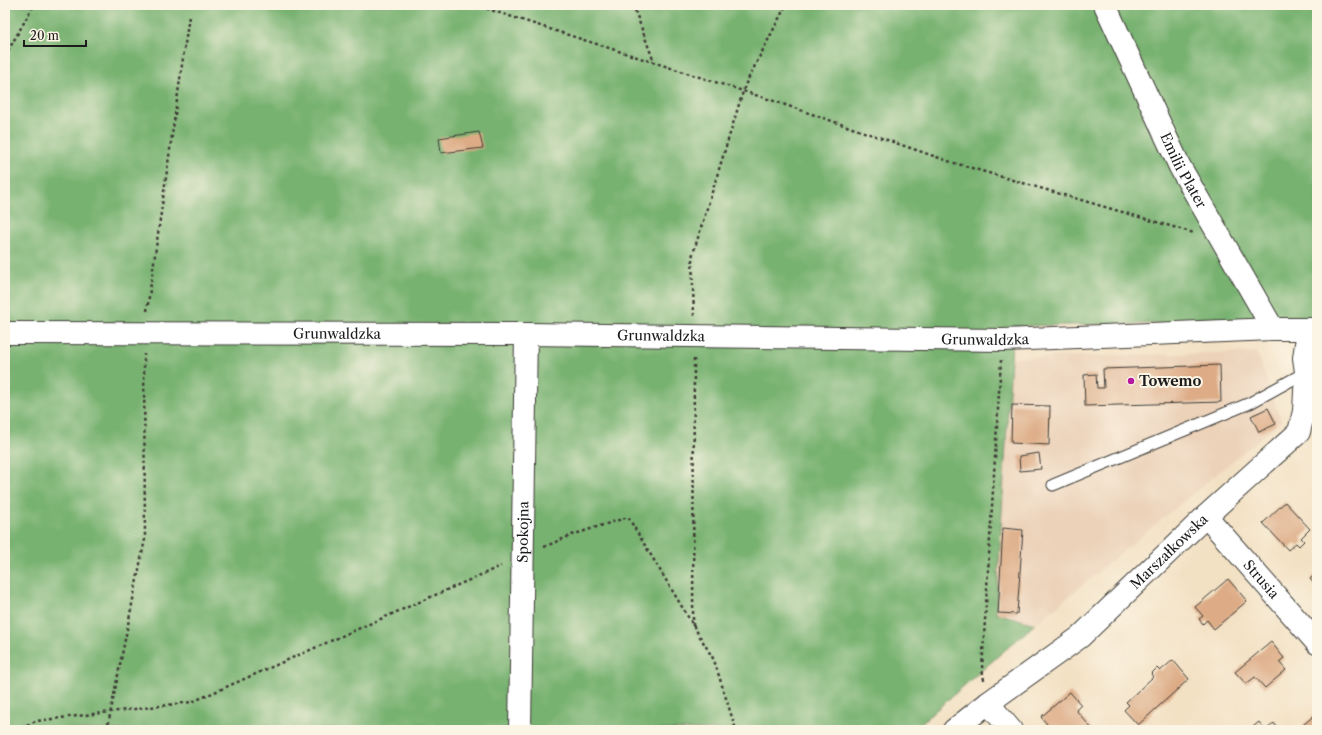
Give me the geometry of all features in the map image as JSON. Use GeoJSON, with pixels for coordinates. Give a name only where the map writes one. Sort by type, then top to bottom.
{"type":"FeatureCollection","features":[{"type":"Feature","properties":{"kind":"street","name":"Emilii Plater"},"geometry":{"type":"LineString","coordinates":[[1104,5],[1180,167],[1273,329]]}},
{"type":"Feature","properties":{"kind":"street","name":"Grunwaldzka"},"geometry":{"type":"LineString","coordinates":[[5,333],[526,334],[1003,340],[1273,329],[1312,330]]}},
{"type":"Feature","properties":{"kind":"street","name":"Marszałkowska"},"geometry":{"type":"LineString","coordinates":[[954,730],[1080,637],[1206,516],[1299,432],[1304,411],[1306,372],[1304,358],[1312,330]]}},
{"type":"Feature","properties":{"kind":"street","name":"Spokojna"},"geometry":{"type":"LineString","coordinates":[[520,730],[526,334]]}},
{"type":"Feature","properties":{"kind":"street","name":"Strusia"},"geometry":{"type":"LineString","coordinates":[[1206,516],[1317,643]]}},
{"type":"Feature","properties":{"kind":"street"},"geometry":{"type":"LineString","coordinates":[[988,704],[1011,730]]}},
{"type":"Feature","properties":{"kind":"lane"},"geometry":{"type":"LineString","coordinates":[[1053,485],[1250,403],[1306,372]]}},
{"type":"Feature","properties":{"kind":"path"},"geometry":{"type":"LineString","coordinates":[[5,56],[34,5]]}},
{"type":"Feature","properties":{"kind":"path"},"geometry":{"type":"LineString","coordinates":[[474,5],[744,91],[951,162],[1223,241]]}},
{"type":"Feature","properties":{"kind":"path"},"geometry":{"type":"LineString","coordinates":[[633,5],[654,63]]}},
{"type":"Feature","properties":{"kind":"path"},"geometry":{"type":"LineString","coordinates":[[694,319],[692,257],[745,85],[786,5]]}},
{"type":"Feature","properties":{"kind":"path"},"geometry":{"type":"LineString","coordinates":[[107,730],[144,539],[144,333],[189,16]]}},
{"type":"Feature","properties":{"kind":"path"},"geometry":{"type":"LineString","coordinates":[[988,704],[982,669],[1003,340]]}},
{"type":"Feature","properties":{"kind":"path"},"geometry":{"type":"LineString","coordinates":[[693,626],[694,350]]}},
{"type":"Feature","properties":{"kind":"path"},"geometry":{"type":"LineString","coordinates":[[543,548],[572,535],[628,517],[714,660],[736,730]]}},
{"type":"Feature","properties":{"kind":"path"},"geometry":{"type":"LineString","coordinates":[[16,730],[36,721],[192,702],[506,564]]}},
{"type":"Feature","properties":{"kind":"shaded area"},"geometry":{"type":"Polygon","coordinates":[[[1257,352],[1281,421],[1035,624],[996,613],[1012,358],[1257,352]]]}},
{"type":"Feature","properties":{"kind":"green space"},"geometry":{"type":"Polygon","coordinates":[[[5,5],[1317,5],[1317,321],[1013,326],[996,613],[1035,624],[913,730],[5,730],[5,5]]]}},
{"type":"Feature","properties":{"kind":"building"},"geometry":{"type":"Polygon","coordinates":[[[479,132],[483,148],[441,153],[439,138],[479,132]]]}},
{"type":"Feature","properties":{"kind":"building"},"geometry":{"type":"Polygon","coordinates":[[[1220,365],[1221,402],[1085,406],[1084,375],[1096,374],[1097,388],[1104,388],[1103,369],[1220,365]]]}},
{"type":"Feature","properties":{"kind":"building"},"geometry":{"type":"Polygon","coordinates":[[[1012,405],[1050,406],[1049,445],[1011,443],[1012,405]]]}},
{"type":"Feature","properties":{"kind":"building"},"geometry":{"type":"Polygon","coordinates":[[[1268,408],[1276,424],[1259,432],[1251,416],[1268,408]]]}},
{"type":"Feature","properties":{"kind":"building"},"geometry":{"type":"Polygon","coordinates":[[[1039,453],[1041,469],[1020,471],[1019,456],[1039,453]]]}},
{"type":"Feature","properties":{"kind":"building"},"geometry":{"type":"Polygon","coordinates":[[[1285,502],[1310,529],[1301,538],[1304,541],[1299,546],[1296,543],[1288,550],[1263,523],[1285,502]]]}},
{"type":"Feature","properties":{"kind":"building"},"geometry":{"type":"Polygon","coordinates":[[[1003,528],[1023,530],[1017,614],[998,613],[1003,528]]]}},
{"type":"Feature","properties":{"kind":"building"},"geometry":{"type":"Polygon","coordinates":[[[1317,573],[1317,587],[1310,579],[1317,573]]]}},
{"type":"Feature","properties":{"kind":"building"},"geometry":{"type":"Polygon","coordinates":[[[1228,579],[1247,601],[1214,629],[1207,620],[1203,624],[1199,619],[1203,616],[1195,607],[1228,579]]]}},
{"type":"Feature","properties":{"kind":"building"},"geometry":{"type":"Polygon","coordinates":[[[1271,642],[1284,658],[1279,662],[1286,670],[1265,688],[1255,677],[1246,684],[1235,672],[1271,642]]]}},
{"type":"Feature","properties":{"kind":"building"},"geometry":{"type":"Polygon","coordinates":[[[1173,660],[1189,679],[1138,725],[1124,710],[1129,705],[1126,702],[1153,677],[1151,674],[1157,668],[1160,671],[1173,660]]]}},
{"type":"Feature","properties":{"kind":"building"},"geometry":{"type":"Polygon","coordinates":[[[1070,692],[1081,705],[1076,710],[1093,730],[1058,730],[1056,727],[1052,730],[1041,717],[1070,692]]]}},
{"type":"Feature","properties":{"kind":"building"},"geometry":{"type":"Polygon","coordinates":[[[1317,713],[1317,730],[1308,730],[1303,725],[1317,713]]]}},
{"type":"Feature","properties":{"kind":"building"},"geometry":{"type":"Polygon","coordinates":[[[1259,722],[1265,730],[1249,730],[1259,722]]]}},
{"type":"Feature","properties":{"kind":"building"},"geometry":{"type":"Polygon","coordinates":[[[1274,723],[1279,730],[1266,730],[1274,723]]]}},
{"type":"Feature","properties":{"kind":"place","name":"Towemo"},"geometry":{"type":"Point","coordinates":[1131,381]}}]}
